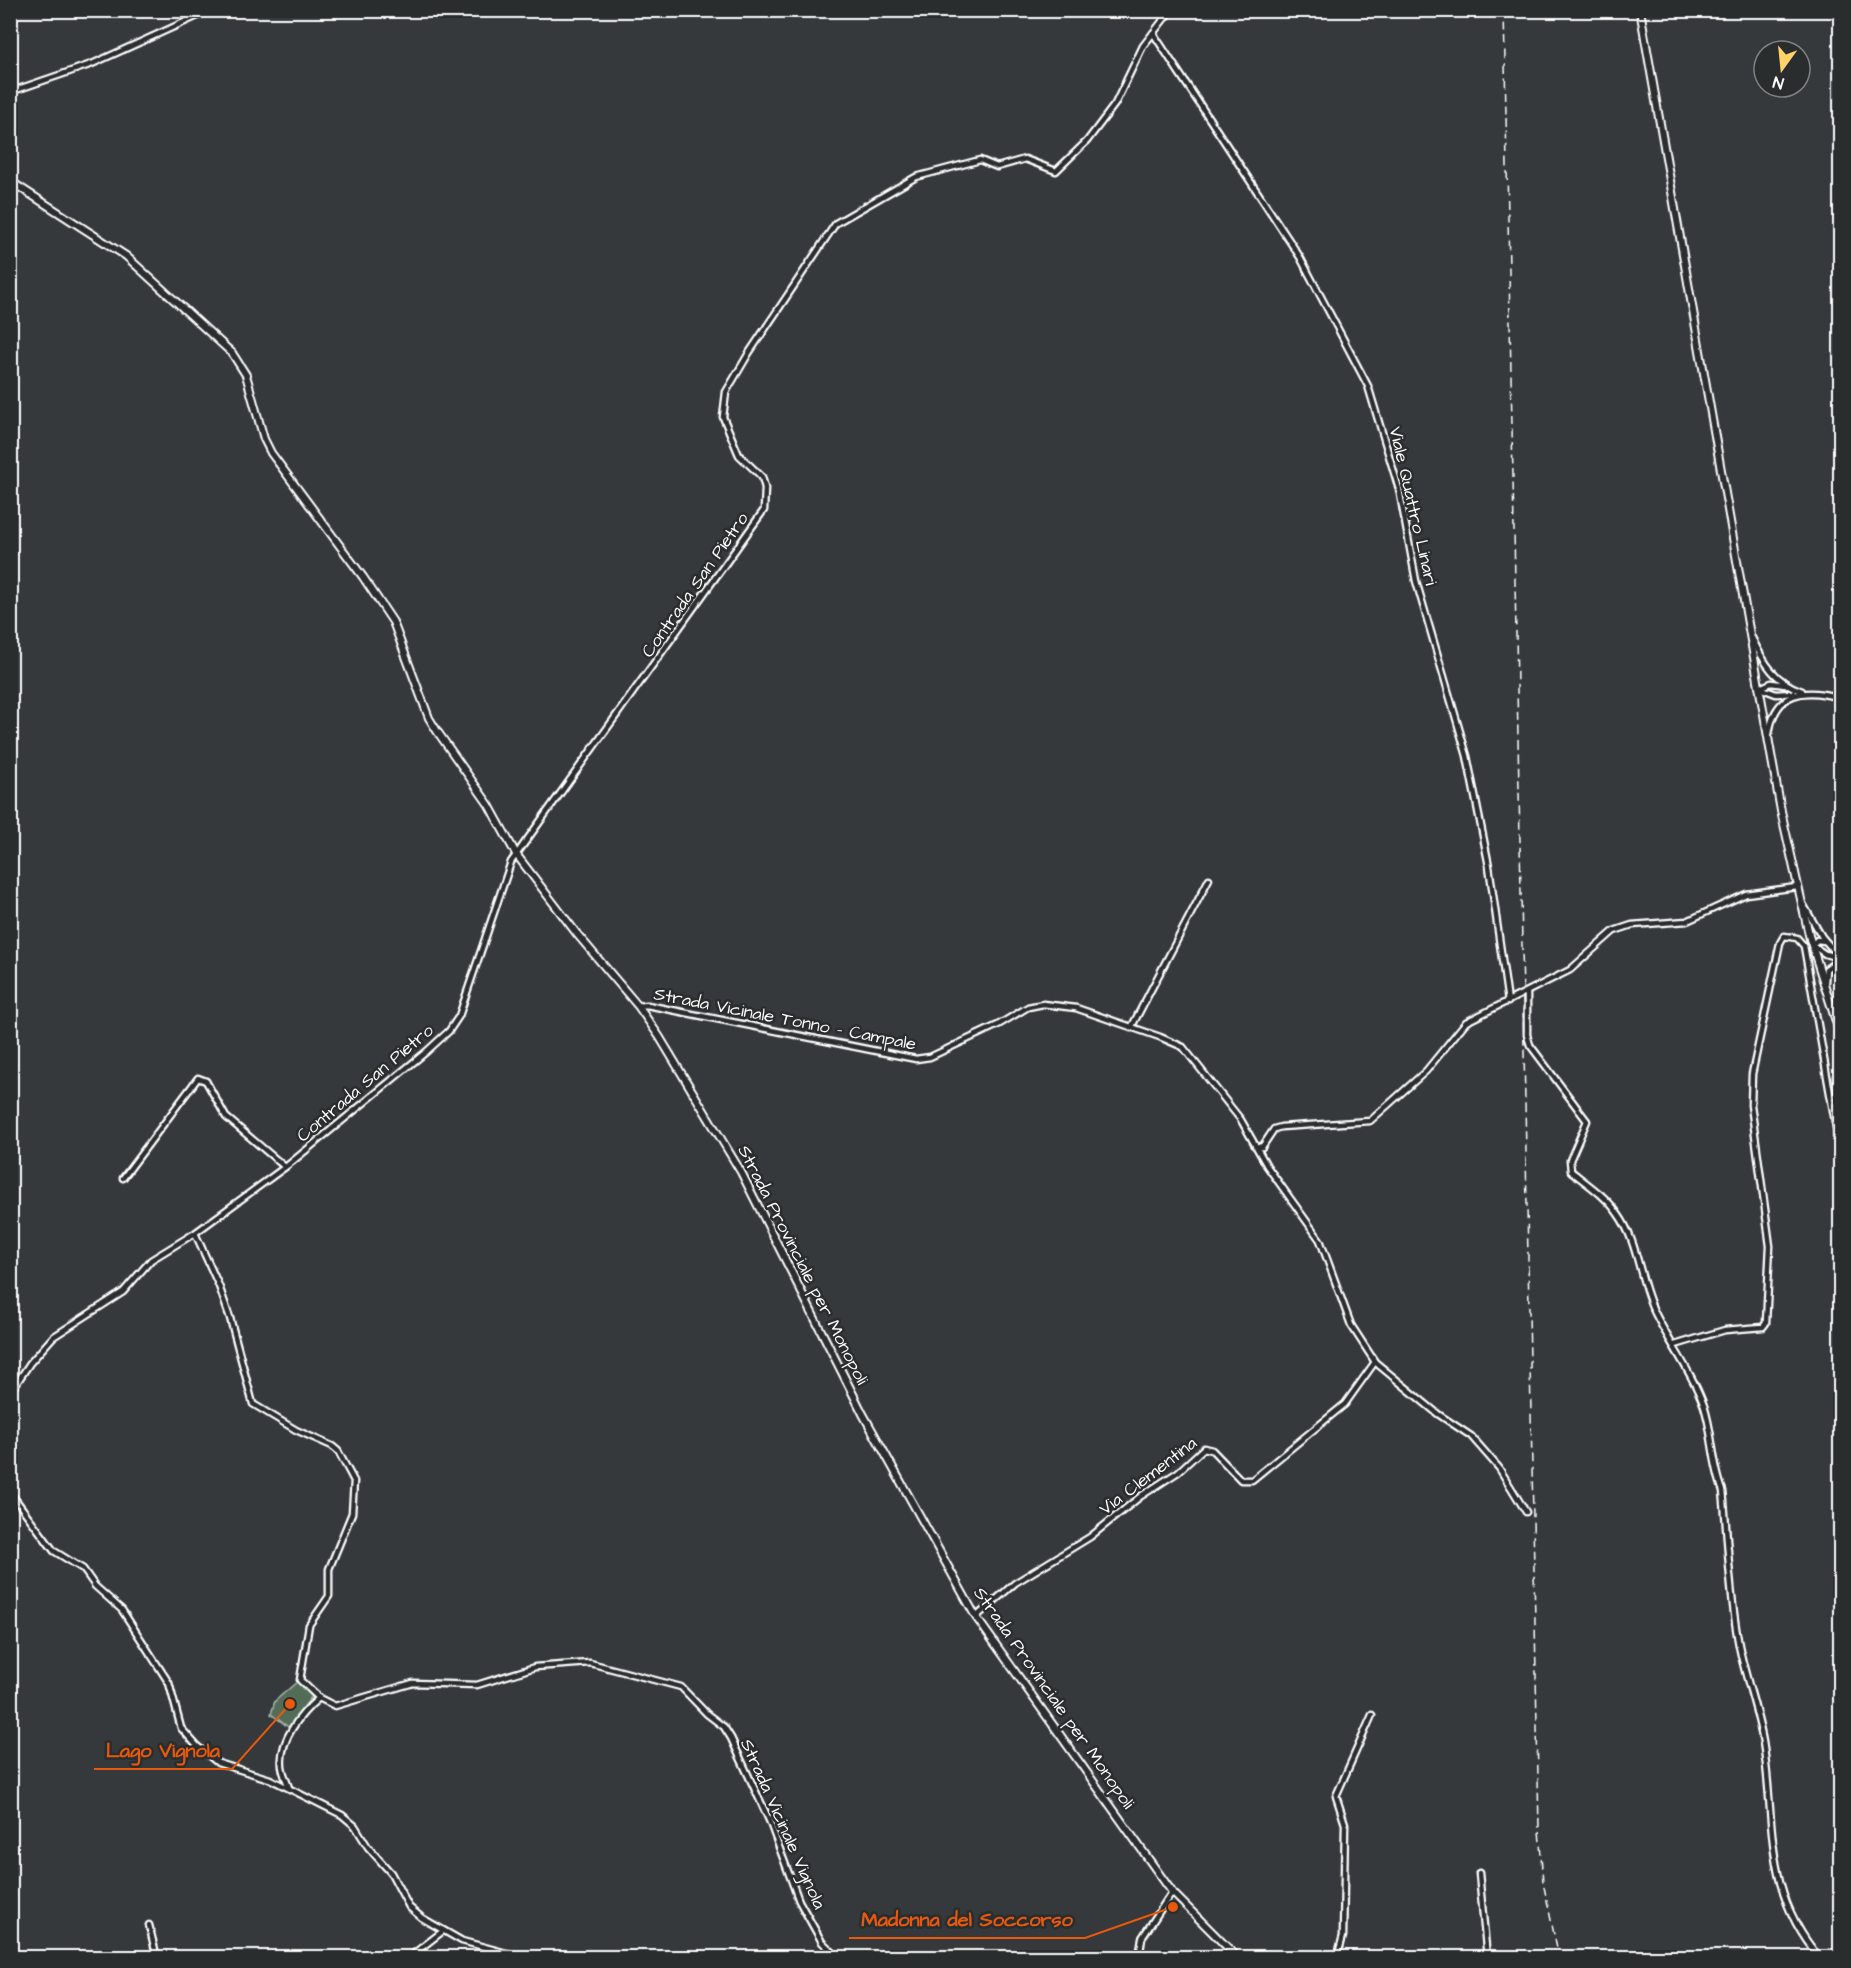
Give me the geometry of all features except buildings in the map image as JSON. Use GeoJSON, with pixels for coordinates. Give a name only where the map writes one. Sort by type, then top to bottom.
{"type":"FeatureCollection","features":[{"type":"Feature","properties":{"kind":"street"},"geometry":{"type":"LineString","coordinates":[[10,92],[92,63],[198,13],[211,10]]}},
{"type":"Feature","properties":{"kind":"street","name":"Contrada San Pietro"},"geometry":{"type":"LineString","coordinates":[[10,1393],[30,1363],[53,1337],[123,1292],[151,1260],[195,1233],[285,1167],[449,1031],[459,1016],[498,895],[516,854],[762,515],[765,502],[762,477],[742,459],[723,417],[726,392],[749,353],[836,223],[916,177],[980,160],[997,167],[1025,159],[1056,171],[1086,141],[1115,104],[1140,52],[1172,10]]}},
{"type":"Feature","properties":{"kind":"street"},"geometry":{"type":"LineString","coordinates":[[1640,10],[1797,887],[1812,945],[1840,1034]]}},
{"type":"Feature","properties":{"kind":"street","name":"Viale Quattro Linari"},"geometry":{"type":"LineString","coordinates":[[1153,33],[1300,257],[1368,386],[1399,489],[1416,581],[1467,756],[1489,866],[1508,1002]]}},
{"type":"Feature","properties":{"kind":"street","name":"Strada Provinciale per Monopoli"},"geometry":{"type":"LineString","coordinates":[[10,181],[126,256],[238,360],[246,375],[264,439],[271,453],[363,577],[393,622],[429,718],[489,805],[516,854],[577,933],[639,1006],[741,1172],[862,1414],[975,1617],[1172,1892],[1238,1958]]}},
{"type":"Feature","properties":{"kind":"street"},"geometry":{"type":"LineString","coordinates":[[1751,636],[1765,664],[1788,686]]}},
{"type":"Feature","properties":{"kind":"street"},"geometry":{"type":"LineString","coordinates":[[1760,688],[1771,683],[1788,686],[1802,692]]}},
{"type":"Feature","properties":{"kind":"street"},"geometry":{"type":"LineString","coordinates":[[1760,688],[1776,694],[1802,692],[1840,698]]}},
{"type":"Feature","properties":{"kind":"street"},"geometry":{"type":"LineString","coordinates":[[1769,737],[1776,710],[1802,692]]}},
{"type":"Feature","properties":{"kind":"street"},"geometry":{"type":"LineString","coordinates":[[1131,1028],[1209,879]]}},
{"type":"Feature","properties":{"kind":"street"},"geometry":{"type":"LineString","coordinates":[[1255,1146],[1262,1146],[1274,1129],[1281,1127],[1370,1121],[1426,1071],[1466,1022],[1570,970],[1607,936],[1621,928],[1687,921],[1746,894],[1797,887]]}},
{"type":"Feature","properties":{"kind":"street"},"geometry":{"type":"LineString","coordinates":[[1800,898],[1825,941],[1840,958]]}},
{"type":"Feature","properties":{"kind":"street"},"geometry":{"type":"LineString","coordinates":[[1675,1345],[1725,1330],[1763,1327],[1766,1323],[1770,1246],[1751,1105],[1755,1063],[1780,943],[1784,936],[1797,938],[1803,946],[1839,1133],[1840,1158]]}},
{"type":"Feature","properties":{"kind":"street"},"geometry":{"type":"LineString","coordinates":[[1812,945],[1816,940],[1825,941]]}},
{"type":"Feature","properties":{"kind":"street"},"geometry":{"type":"LineString","coordinates":[[1812,945],[1825,954],[1840,958]]}},
{"type":"Feature","properties":{"kind":"street"},"geometry":{"type":"LineString","coordinates":[[1824,984],[1826,969],[1840,958]]}},
{"type":"Feature","properties":{"kind":"street"},"geometry":{"type":"LineString","coordinates":[[1527,992],[1527,1035],[1530,1045],[1587,1121],[1570,1160],[1571,1171],[1609,1203],[1619,1215],[1635,1250],[1653,1310],[1675,1345],[1704,1406],[1717,1475],[1723,1491],[1738,1639],[1767,1764],[1770,1839],[1786,1903],[1803,1935],[1820,1958]]}},
{"type":"Feature","properties":{"kind":"street","name":"Strada Vicinale Tonno - Campale"},"geometry":{"type":"LineString","coordinates":[[639,1006],[646,1005],[916,1059],[930,1057],[957,1046],[1035,1005],[1071,1007],[1160,1037],[1188,1051],[1210,1084],[1241,1120],[1255,1146],[1324,1247],[1351,1326],[1375,1362],[1438,1414],[1471,1436],[1499,1468],[1526,1512]]}},
{"type":"Feature","properties":{"kind":"street"},"geometry":{"type":"LineString","coordinates":[[123,1178],[198,1078],[206,1081],[226,1117],[285,1167]]}},
{"type":"Feature","properties":{"kind":"street"},"geometry":{"type":"LineString","coordinates":[[195,1233],[219,1286],[230,1318],[252,1404],[288,1426],[336,1450],[354,1481],[352,1513],[329,1569],[329,1596],[312,1617],[300,1669],[300,1680],[319,1698],[300,1715],[284,1754],[282,1767],[289,1788]]}},
{"type":"Feature","properties":{"kind":"street","name":"Via Clementina"},"geometry":{"type":"LineString","coordinates":[[975,1617],[1015,1583],[1090,1536],[1141,1496],[1178,1472],[1204,1448],[1212,1450],[1244,1482],[1252,1480],[1345,1404],[1375,1362]]}},
{"type":"Feature","properties":{"kind":"street"},"geometry":{"type":"LineString","coordinates":[[10,1492],[54,1551],[83,1569],[95,1586],[122,1610],[169,1683],[177,1716],[187,1736],[218,1762],[270,1779],[349,1820],[392,1874],[409,1908],[443,1931],[469,1944],[525,1958]]}},
{"type":"Feature","properties":{"kind":"street","name":"Strada Vicinale Vignola"},"geometry":{"type":"LineString","coordinates":[[319,1698],[323,1703],[335,1706],[413,1683],[477,1685],[535,1666],[574,1664],[602,1664],[681,1687],[707,1714],[724,1727],[737,1748],[783,1853],[799,1901],[822,1942],[839,1958]]}},
{"type":"Feature","properties":{"kind":"street"},"geometry":{"type":"LineString","coordinates":[[1337,1958],[1342,1936],[1345,1824],[1336,1796],[1372,1715]]}},
{"type":"Feature","properties":{"kind":"street"},"geometry":{"type":"LineString","coordinates":[[1479,1873],[1487,1958]]}},
{"type":"Feature","properties":{"kind":"street"},"geometry":{"type":"LineString","coordinates":[[1138,1958],[1142,1938],[1172,1892]]}},
{"type":"Feature","properties":{"kind":"street"},"geometry":{"type":"LineString","coordinates":[[149,1925],[157,1958]]}},
{"type":"Feature","properties":{"kind":"street"},"geometry":{"type":"LineString","coordinates":[[408,1958],[443,1931]]}},
{"type":"Feature","properties":{"kind":"green space"},"geometry":{"type":"Polygon","coordinates":[[[298,1681],[311,1692],[312,1696],[294,1720],[291,1729],[271,1714],[275,1701],[298,1681]]]}},
{"type":"Feature","properties":{"kind":"railway"},"geometry":{"type":"LineString","coordinates":[[1504,10],[1539,1830],[1543,1882],[1559,1958]]}},
{"type":"Feature","properties":{"kind":"place","name":"Lago Vignola"},"geometry":{"type":"Point","coordinates":[290,1704]}},
{"type":"Feature","properties":{"kind":"place","name":"Madonna del Soccorso"},"geometry":{"type":"Point","coordinates":[1173,1907]}}]}
